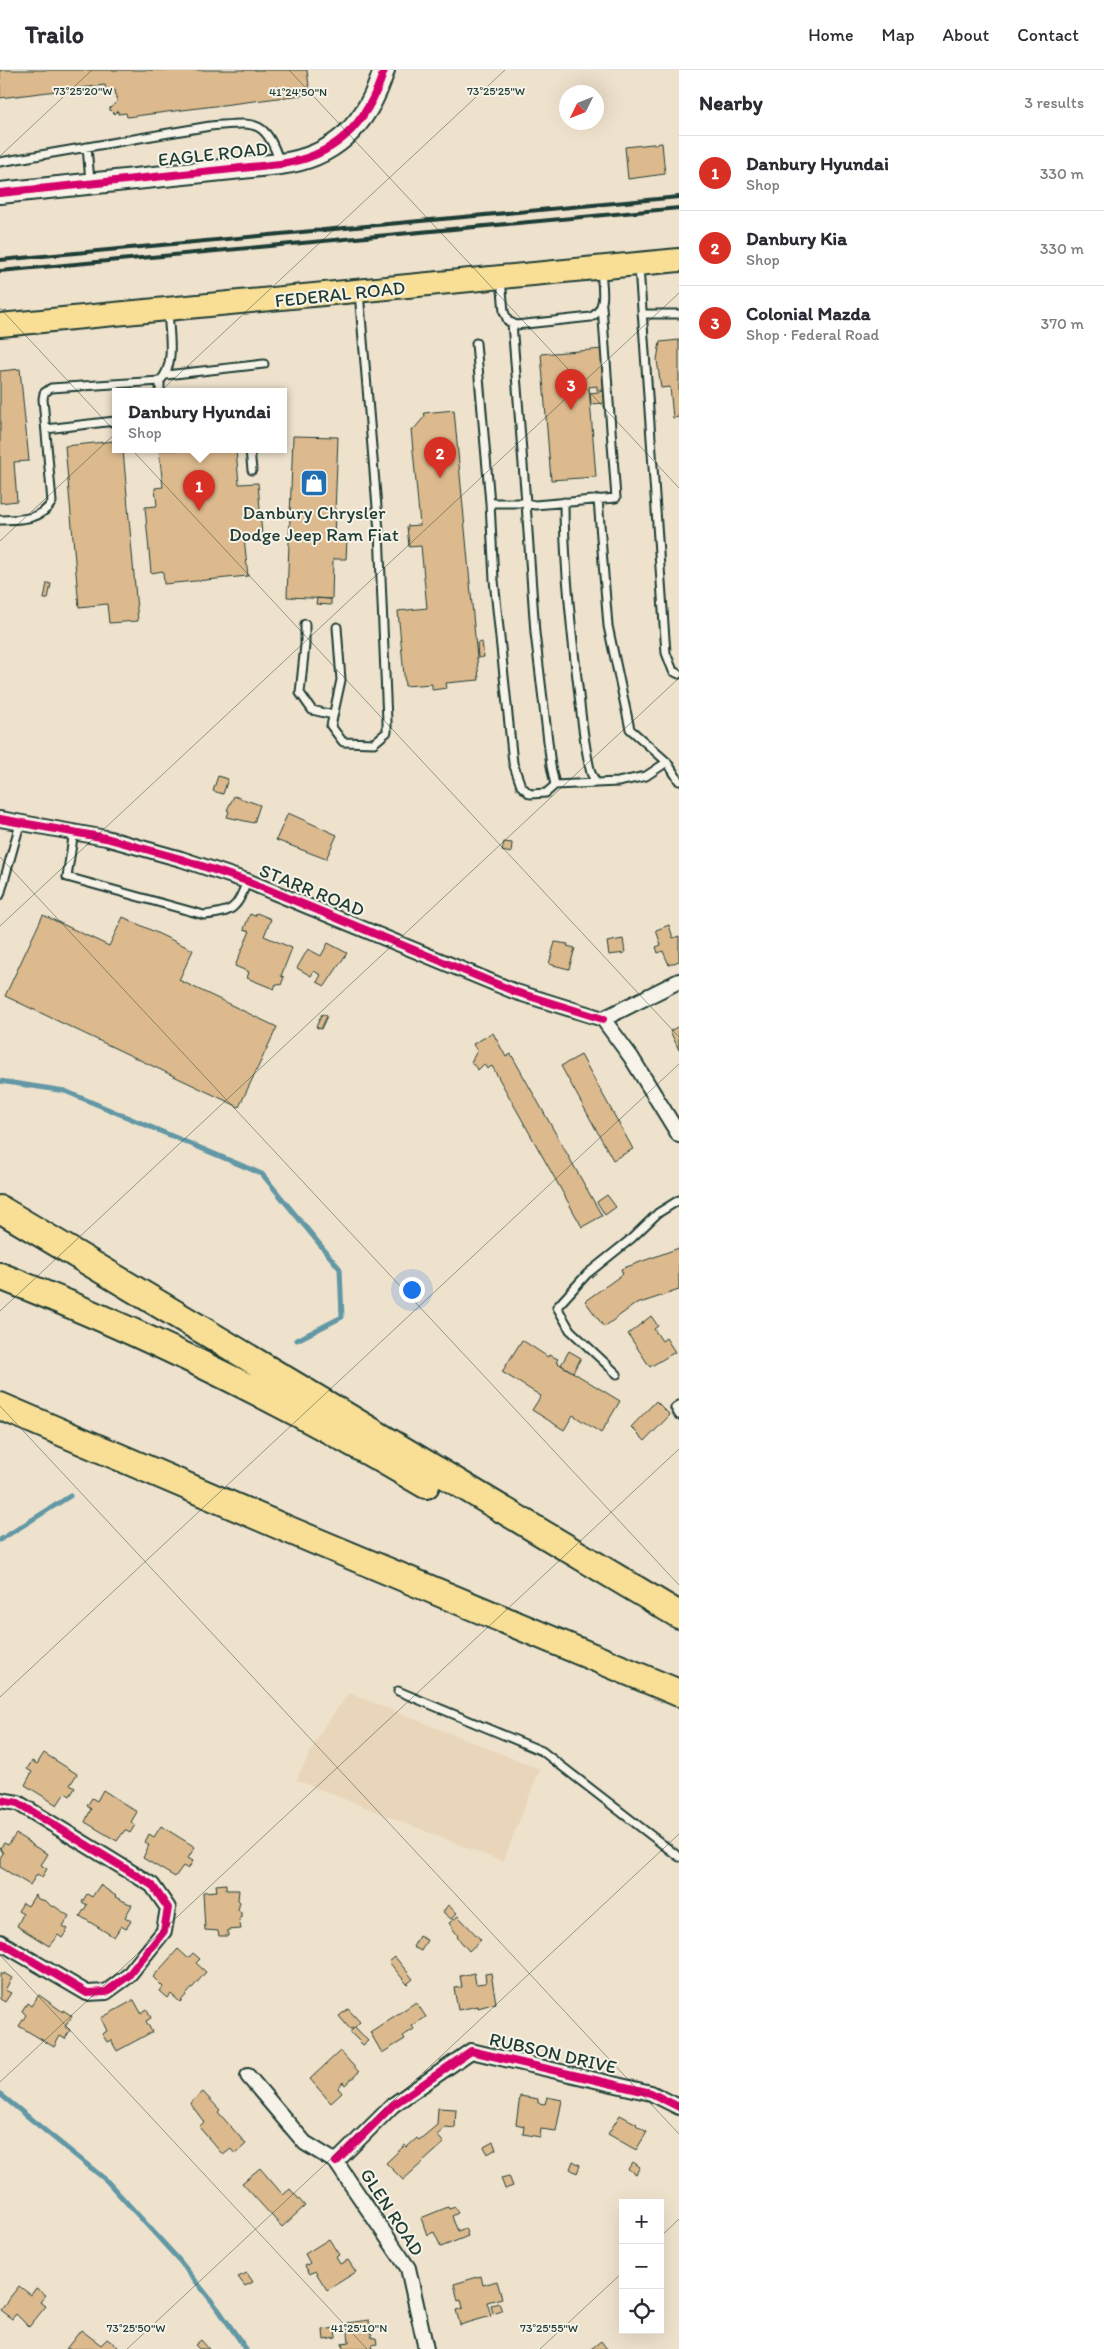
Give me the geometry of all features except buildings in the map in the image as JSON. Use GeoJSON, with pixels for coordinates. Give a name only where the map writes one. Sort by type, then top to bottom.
{"type":"FeatureCollection","features":[{"type":"Feature","properties":{"kind":"highway"},"geometry":{"type":"LineString","coordinates":[[0,1209],[679,1615]]}},
{"type":"Feature","properties":{"kind":"highway"},"geometry":{"type":"LineString","coordinates":[[0,1276],[159,1343],[267,1396],[396,1468],[567,1569],[679,1628]]}},
{"type":"Feature","properties":{"kind":"highway"},"geometry":{"type":"LineString","coordinates":[[0,1406],[294,1532],[679,1693]]}},
{"type":"Feature","properties":{"kind":"highway"},"geometry":{"type":"LineString","coordinates":[[0,1426],[294,1532]]}},
{"type":"Feature","properties":{"kind":"main road","name":"FEDERAL ROAD"},"geometry":{"type":"LineString","coordinates":[[0,325],[679,260]]}},
{"type":"Feature","properties":{"kind":"street","name":"EAGLE ROAD"},"geometry":{"type":"LineString","coordinates":[[0,193],[280,164],[311,157],[333,146],[350,132],[365,114],[378,92],[384,70]]}},
{"type":"Feature","properties":{"kind":"street","name":"STARR ROAD"},"geometry":{"type":"LineString","coordinates":[[0,819],[106,838],[182,859],[246,881],[516,992],[603,1019]]}},
{"type":"Feature","properties":{"kind":"street"},"geometry":{"type":"LineString","coordinates":[[679,981],[603,1019],[631,1057],[679,1135]]}},
{"type":"Feature","properties":{"kind":"street"},"geometry":{"type":"LineString","coordinates":[[0,1800],[18,1803],[152,1885],[168,1908],[164,1931],[128,1976],[106,1992],[87,1993],[0,1942]]}},
{"type":"Feature","properties":{"kind":"street","name":"RUBSON DRIVE"},"geometry":{"type":"LineString","coordinates":[[336,2162],[393,2105],[471,2051],[651,2093],[679,2107]]}},
{"type":"Feature","properties":{"kind":"street","name":"GLEN ROAD"},"geometry":{"type":"LineString","coordinates":[[248,2076],[305,2142],[336,2162],[408,2268],[426,2349]]}},
{"type":"Feature","properties":{"kind":"lane"},"geometry":{"type":"LineString","coordinates":[[0,162],[210,126],[245,123],[264,129],[273,142],[280,164]]}},
{"type":"Feature","properties":{"kind":"lane"},"geometry":{"type":"LineString","coordinates":[[87,147],[90,183]]}},
{"type":"Feature","properties":{"kind":"lane"},"geometry":{"type":"LineString","coordinates":[[638,264],[666,653],[673,671],[679,674]]}},
{"type":"Feature","properties":{"kind":"lane"},"geometry":{"type":"LineString","coordinates":[[490,503],[526,503],[535,505],[616,498],[601,268]]}},
{"type":"Feature","properties":{"kind":"lane"},"geometry":{"type":"LineString","coordinates":[[501,278],[504,312],[508,321],[516,325],[591,317],[598,314],[602,306]]}},
{"type":"Feature","properties":{"kind":"lane"},"geometry":{"type":"LineString","coordinates":[[337,627],[341,680],[331,726],[343,742],[374,743],[387,732],[379,531],[359,292]]}},
{"type":"Feature","properties":{"kind":"lane"},"geometry":{"type":"LineString","coordinates":[[160,388],[160,382],[170,366],[168,310]]}},
{"type":"Feature","properties":{"kind":"lane"},"geometry":{"type":"LineString","coordinates":[[642,314],[679,314]]}},
{"type":"Feature","properties":{"kind":"lane"},"geometry":{"type":"LineString","coordinates":[[512,323],[535,633],[555,785]]}},
{"type":"Feature","properties":{"kind":"lane"},"geometry":{"type":"LineString","coordinates":[[476,343],[490,503],[494,580],[513,762],[521,786],[530,794],[546,793],[555,785],[618,782],[646,776],[667,762]]}},
{"type":"Feature","properties":{"kind":"lane"},"geometry":{"type":"LineString","coordinates":[[166,375],[264,364]]}},
{"type":"Feature","properties":{"kind":"lane"},"geometry":{"type":"LineString","coordinates":[[0,520],[36,518],[46,511],[52,502],[44,393],[51,388],[160,382]]}},
{"type":"Feature","properties":{"kind":"lane"},"geometry":{"type":"LineString","coordinates":[[46,428],[112,421]]}},
{"type":"Feature","properties":{"kind":"lane"},"geometry":{"type":"LineString","coordinates":[[250,453],[252,470]]}},
{"type":"Feature","properties":{"kind":"lane"},"geometry":{"type":"LineString","coordinates":[[598,499],[608,626],[630,729],[667,762],[679,781]]}},
{"type":"Feature","properties":{"kind":"lane"},"geometry":{"type":"LineString","coordinates":[[564,502],[564,545],[573,648],[588,760],[596,783]]}},
{"type":"Feature","properties":{"kind":"lane"},"geometry":{"type":"LineString","coordinates":[[304,624],[305,645],[300,692],[312,710],[333,715]]}},
{"type":"Feature","properties":{"kind":"lane"},"geometry":{"type":"LineString","coordinates":[[0,895],[20,824]]}},
{"type":"Feature","properties":{"kind":"lane"},"geometry":{"type":"LineString","coordinates":[[74,831],[66,877],[204,915],[227,913],[238,903],[246,881]]}},
{"type":"Feature","properties":{"kind":"lane"},"geometry":{"type":"LineString","coordinates":[[617,1374],[570,1330],[557,1307],[587,1274],[632,1238],[658,1214],[679,1200]]}},
{"type":"Feature","properties":{"kind":"lane"},"geometry":{"type":"LineString","coordinates":[[679,1405],[675,1408],[679,1415]]}},
{"type":"Feature","properties":{"kind":"lane"},"geometry":{"type":"LineString","coordinates":[[398,1691],[542,1751],[679,1857]]}},
{"type":"Feature","properties":{"kind":"shaded area"},"geometry":{"type":"Polygon","coordinates":[[[349,1693],[540,1769],[503,1862],[296,1780],[323,1728],[349,1693]]]}},
{"type":"Feature","properties":{"kind":"waterway"},"geometry":{"type":"LineString","coordinates":[[0,1081],[65,1091],[262,1174],[340,1269],[342,1317],[297,1340]]}},
{"type":"Feature","properties":{"kind":"waterway"},"geometry":{"type":"LineString","coordinates":[[0,1540],[70,1496]]}},
{"type":"Feature","properties":{"kind":"waterway"},"geometry":{"type":"LineString","coordinates":[[0,2094],[106,2180],[179,2260],[218,2309],[246,2349]]}},
{"type":"Feature","properties":{"kind":"railway"},"geometry":{"type":"LineString","coordinates":[[0,260],[679,197]]}},
{"type":"Feature","properties":{"kind":"railway"},"geometry":{"type":"LineString","coordinates":[[0,271],[679,208]]}},
{"type":"Feature","properties":{"kind":"cycle path"},"geometry":{"type":"LineString","coordinates":[[0,193],[280,164],[300,160],[318,154],[347,134],[369,106],[384,70]]}},
{"type":"Feature","properties":{"kind":"cycle path"},"geometry":{"type":"LineString","coordinates":[[0,819],[106,838],[181,859],[247,881],[516,992],[603,1019]]}},
{"type":"Feature","properties":{"kind":"cycle path"},"geometry":{"type":"LineString","coordinates":[[0,1800],[18,1803],[152,1885],[168,1908],[164,1931],[128,1976],[106,1992],[87,1993],[0,1942]]}},
{"type":"Feature","properties":{"kind":"cycle path"},"geometry":{"type":"LineString","coordinates":[[336,2162],[393,2105],[471,2051],[651,2093],[679,2107]]}},
{"type":"Feature","properties":{"kind":"place","name":"Colonial Mazda"},"geometry":{"type":"Point","coordinates":[571,410]}},
{"type":"Feature","properties":{"kind":"place","name":"Danbury Kia"},"geometry":{"type":"Point","coordinates":[440,478]}},
{"type":"Feature","properties":{"kind":"place","name":"Danbury Chrysler Dodge Jeep Ram Fiat"},"geometry":{"type":"Point","coordinates":[314,483]}},
{"type":"Feature","properties":{"kind":"place","name":"Danbury Hyundai"},"geometry":{"type":"Point","coordinates":[199,511]}}]}
